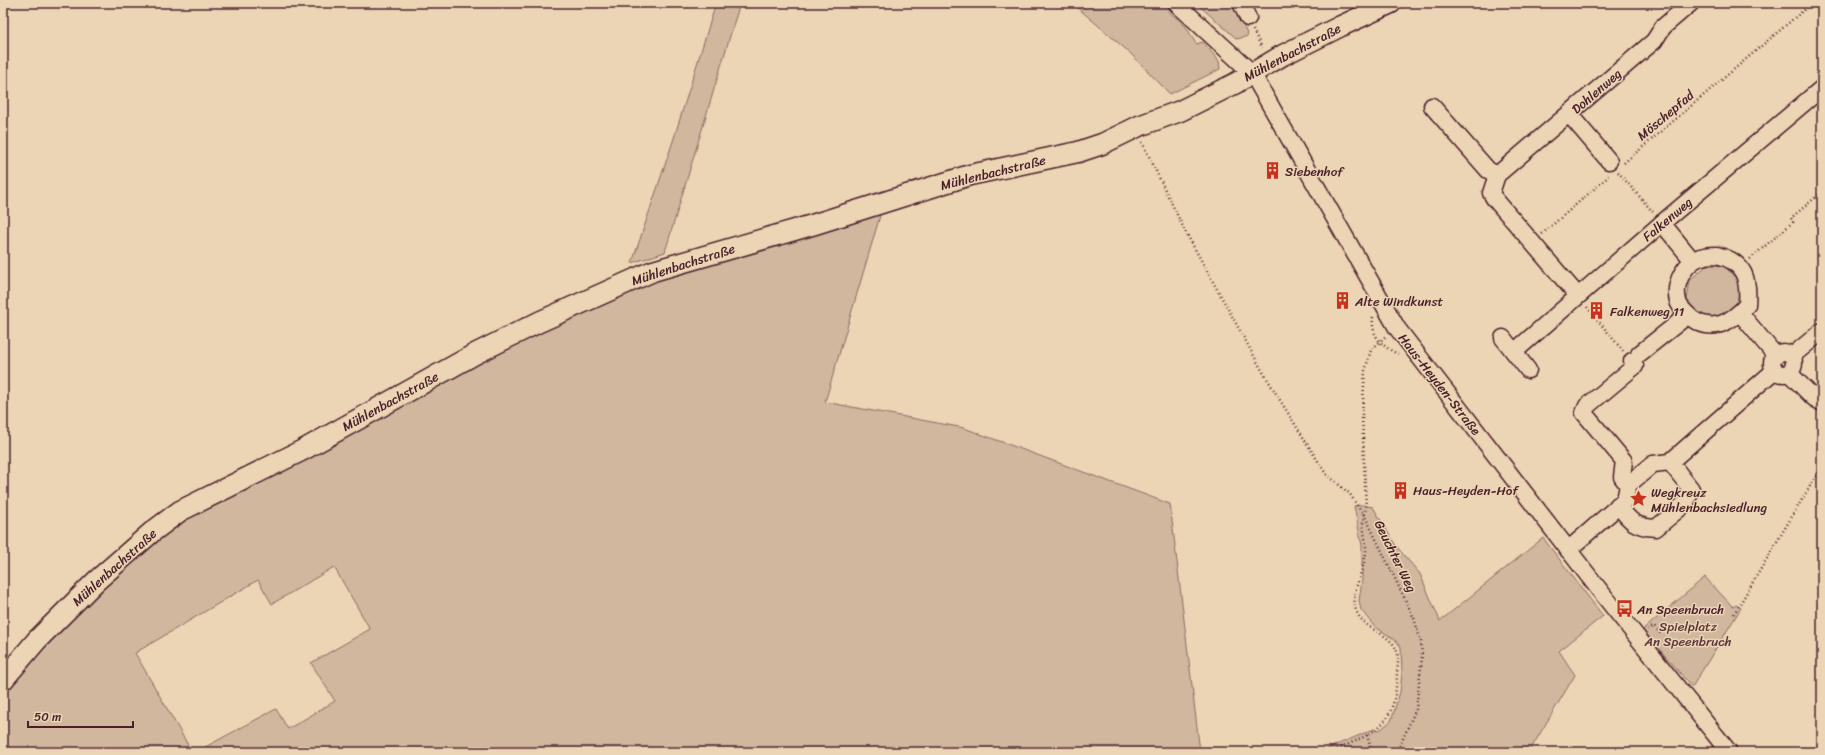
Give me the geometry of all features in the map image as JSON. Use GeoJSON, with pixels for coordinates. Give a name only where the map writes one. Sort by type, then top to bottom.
{"type":"FeatureCollection","features":[{"type":"Feature","properties":{"kind":"street","name":"Haus-Heyden-Straße"},"geometry":{"type":"LineString","coordinates":[[1176,3],[1252,73],[1397,328],[1675,687],[1729,752]]}},
{"type":"Feature","properties":{"kind":"street"},"geometry":{"type":"LineString","coordinates":[[1241,3],[1248,18]]}},
{"type":"Feature","properties":{"kind":"street","name":"Mühlenbachstraße"},"geometry":{"type":"LineString","coordinates":[[3,680],[37,640],[96,581],[152,532],[180,511],[303,450],[475,354],[539,322],[653,271],[812,225],[970,175],[1078,152],[1180,111],[1340,26],[1391,3]]}},
{"type":"Feature","properties":{"kind":"street","name":"Dohlenweg"},"geometry":{"type":"LineString","coordinates":[[1497,175],[1654,41],[1663,26],[1691,3]]}},
{"type":"Feature","properties":{"kind":"street","name":"Falkenweg"},"geometry":{"type":"LineString","coordinates":[[1514,352],[1662,223],[1822,88]]}},
{"type":"Feature","properties":{"kind":"street"},"geometry":{"type":"LineString","coordinates":[[1432,106],[1488,170],[1497,175],[1491,193],[1578,296]]}},
{"type":"Feature","properties":{"kind":"street"},"geometry":{"type":"LineString","coordinates":[[1569,114],[1614,168]]}},
{"type":"Feature","properties":{"kind":"street"},"geometry":{"type":"LineString","coordinates":[[1662,223],[1693,261]]}},
{"type":"Feature","properties":{"kind":"street"},"geometry":{"type":"LineString","coordinates":[[1717,255],[1727,258],[1739,268],[1746,277],[1748,289],[1747,305],[1740,313],[1728,321],[1715,326],[1700,324],[1688,315],[1678,302],[1677,290],[1680,276],[1693,261],[1704,256],[1717,255]]}},
{"type":"Feature","properties":{"kind":"street"},"geometry":{"type":"LineString","coordinates":[[1740,313],[1783,364],[1814,398],[1822,403]]}},
{"type":"Feature","properties":{"kind":"street"},"geometry":{"type":"LineString","coordinates":[[1628,485],[1622,477],[1624,461],[1584,413],[1587,406],[1636,366],[1635,358],[1688,315]]}},
{"type":"Feature","properties":{"kind":"street"},"geometry":{"type":"LineString","coordinates":[[1568,550],[1625,500],[1628,485],[1653,464],[1670,462],[1822,331]]}},
{"type":"Feature","properties":{"kind":"street"},"geometry":{"type":"LineString","coordinates":[[1503,338],[1528,370]]}},
{"type":"Feature","properties":{"kind":"street"},"geometry":{"type":"LineString","coordinates":[[1618,506],[1632,522],[1644,527],[1656,528],[1672,515],[1686,502],[1692,489],[1670,462]]}},
{"type":"Feature","properties":{"kind":"path","name":"Möschepfad"},"geometry":{"type":"LineString","coordinates":[[1532,242],[1614,168],[1812,3]]}},
{"type":"Feature","properties":{"kind":"path"},"geometry":{"type":"LineString","coordinates":[[1248,18],[1270,63]]}},
{"type":"Feature","properties":{"kind":"path"},"geometry":{"type":"LineString","coordinates":[[1140,139],[1184,229],[1282,405],[1326,474],[1350,494],[1364,514],[1362,523],[1366,541],[1366,553],[1354,602],[1361,618],[1368,626],[1391,641],[1397,650],[1397,683],[1391,711],[1383,725],[1367,735],[1331,752]]}},
{"type":"Feature","properties":{"kind":"path"},"geometry":{"type":"LineString","coordinates":[[1614,168],[1662,223]]}},
{"type":"Feature","properties":{"kind":"path"},"geometry":{"type":"LineString","coordinates":[[1739,268],[1793,222],[1791,218],[1822,192]]}},
{"type":"Feature","properties":{"kind":"path"},"geometry":{"type":"LineString","coordinates":[[1578,296],[1635,358]]}},
{"type":"Feature","properties":{"kind":"path","name":"Geuchter Weg"},"geometry":{"type":"LineString","coordinates":[[1397,328],[1371,350],[1365,370],[1362,415],[1366,508],[1364,514],[1410,608],[1421,642],[1422,657],[1416,709],[1397,752]]}},
{"type":"Feature","properties":{"kind":"path"},"geometry":{"type":"LineString","coordinates":[[1734,614],[1822,466]]}},
{"type":"Feature","properties":{"kind":"path"},"geometry":{"type":"LineString","coordinates":[[1367,735],[1372,752]]}},
{"type":"Feature","properties":{"kind":"green space"},"geometry":{"type":"Polygon","coordinates":[[[716,3],[740,3],[665,252],[632,263],[674,138],[716,3]]]}},
{"type":"Feature","properties":{"kind":"green space"},"geometry":{"type":"Polygon","coordinates":[[[1072,3],[1160,3],[1186,27],[1196,44],[1203,42],[1219,61],[1220,69],[1170,94],[1129,52],[1072,3]]]}},
{"type":"Feature","properties":{"kind":"green space"},"geometry":{"type":"Polygon","coordinates":[[[1196,3],[1233,3],[1248,36],[1237,39],[1196,3]]]}},
{"type":"Feature","properties":{"kind":"green space"},"geometry":{"type":"Polygon","coordinates":[[[882,209],[825,402],[964,428],[1170,504],[1200,752],[196,752],[276,709],[288,729],[335,701],[311,663],[370,629],[334,567],[272,604],[258,580],[135,653],[192,752],[3,752],[3,690],[10,680],[41,644],[178,519],[618,291],[882,209]]]}},
{"type":"Feature","properties":{"kind":"green space"},"geometry":{"type":"Polygon","coordinates":[[[1707,265],[1725,266],[1739,282],[1738,301],[1722,317],[1701,316],[1687,300],[1690,280],[1707,265]]]}},
{"type":"Feature","properties":{"kind":"green space"},"geometry":{"type":"Polygon","coordinates":[[[1362,505],[1373,507],[1396,546],[1420,574],[1440,621],[1543,538],[1603,616],[1559,651],[1575,675],[1529,752],[1320,752],[1374,729],[1380,730],[1391,721],[1400,692],[1402,673],[1401,647],[1394,639],[1374,626],[1361,610],[1359,601],[1362,580],[1362,546],[1354,506],[1362,505]]]}},
{"type":"Feature","properties":{"kind":"green space","name":"Spielplatz An Speenbruch"},"geometry":{"type":"Polygon","coordinates":[[[1705,577],[1733,607],[1736,605],[1741,608],[1692,687],[1643,630],[1705,577]]]}},
{"type":"Feature","properties":{"kind":"place","name":"Siebenhof"},"geometry":{"type":"Point","coordinates":[1272,171]}},
{"type":"Feature","properties":{"kind":"place","name":"Alte Windkunst"},"geometry":{"type":"Point","coordinates":[1342,301]}},
{"type":"Feature","properties":{"kind":"place","name":"Falkenweg 11"},"geometry":{"type":"Point","coordinates":[1597,311]}},
{"type":"Feature","properties":{"kind":"place","name":"Haus-Heyden-Hof"},"geometry":{"type":"Point","coordinates":[1400,490]}},
{"type":"Feature","properties":{"kind":"place","name":"Wegkreuz Mühlenbachsiedlung"},"geometry":{"type":"Point","coordinates":[1638,499]}},
{"type":"Feature","properties":{"kind":"place","name":"An Speenbruch"},"geometry":{"type":"Point","coordinates":[1624,609]}}]}
